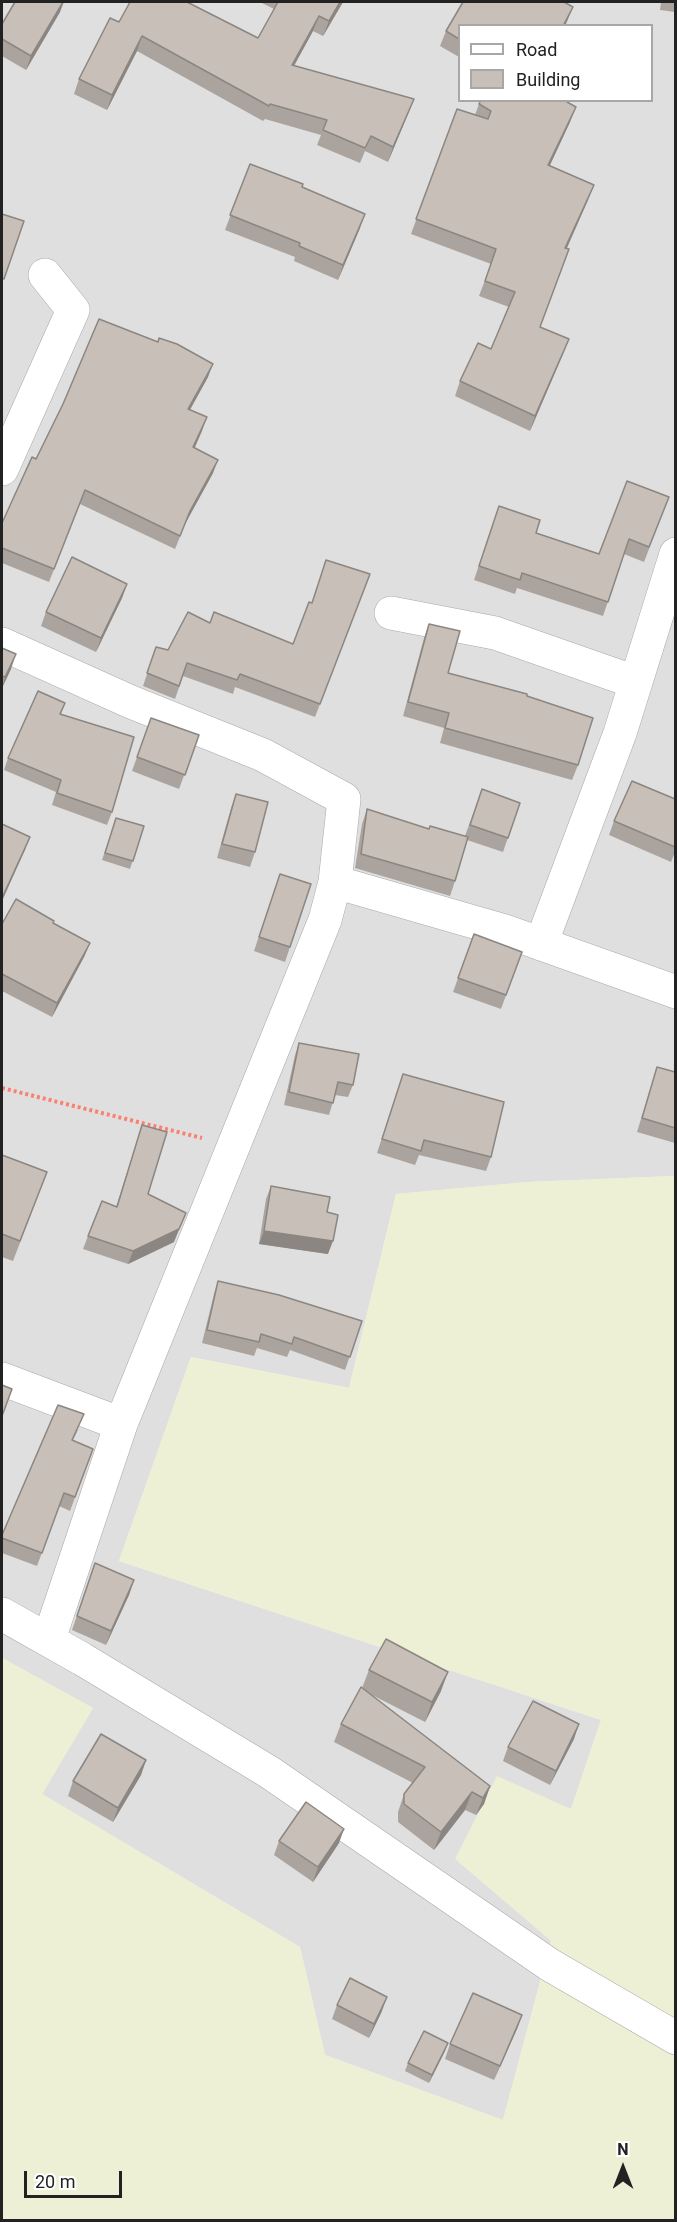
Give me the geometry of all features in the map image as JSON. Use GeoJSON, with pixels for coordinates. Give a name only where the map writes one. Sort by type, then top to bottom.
{"type":"FeatureCollection","features":[{"type":"Feature","properties":{"kind":"street"},"geometry":{"type":"LineString","coordinates":[[2,470],[73,310],[45,275]]}},
{"type":"Feature","properties":{"kind":"street"},"geometry":{"type":"LineString","coordinates":[[541,944],[620,733],[675,554]]}},
{"type":"Feature","properties":{"kind":"street"},"geometry":{"type":"LineString","coordinates":[[391,613],[495,633],[635,682]]}},
{"type":"Feature","properties":{"kind":"street"},"geometry":{"type":"LineString","coordinates":[[2,644],[131,702],[263,755],[344,799],[335,882],[325,920],[122,1424],[49,1639]]}},
{"type":"Feature","properties":{"kind":"street"},"geometry":{"type":"LineString","coordinates":[[335,882],[541,944],[675,992]]}},
{"type":"Feature","properties":{"kind":"street"},"geometry":{"type":"LineString","coordinates":[[2,1379],[122,1424]]}},
{"type":"Feature","properties":{"kind":"street"},"geometry":{"type":"LineString","coordinates":[[2,1614],[49,1639],[269,1772],[550,1965],[675,2038]]}},
{"type":"Feature","properties":{"kind":"path"},"geometry":{"type":"LineString","coordinates":[[2,1088],[234,1146]]}},
{"type":"Feature","properties":{"kind":"shaded area"},"geometry":{"type":"Polygon","coordinates":[[[2,2],[675,2],[675,1176],[528,1182],[396,1194],[349,1388],[191,1357],[119,1561],[601,1720],[571,1809],[551,1941],[503,2120],[325,2055],[300,1947],[42,1794],[93,1708],[2,1658],[2,2]]]}},
{"type":"Feature","properties":{"kind":"green space"},"geometry":{"type":"Polygon","coordinates":[[[675,1176],[675,2220],[2,2220],[2,1658],[93,1708],[42,1794],[300,1947],[325,2055],[503,2120],[551,1941],[455,1859],[497,1776],[571,1809],[601,1720],[119,1561],[191,1357],[349,1388],[396,1194],[528,1182],[675,1176]]]}},
{"type":"Feature","properties":{"kind":"building"},"geometry":{"type":"Polygon","coordinates":[[[15,2],[63,2],[31,56],[2,39],[2,24],[15,2]]]}},
{"type":"Feature","properties":{"kind":"building"},"geometry":{"type":"Polygon","coordinates":[[[130,2],[187,2],[258,38],[278,2],[340,2],[329,21],[319,16],[292,65],[414,99],[393,147],[371,136],[365,148],[323,130],[327,120],[270,104],[269,106],[142,36],[112,95],[79,79],[110,18],[119,22],[130,2]]]}},
{"type":"Feature","properties":{"kind":"building"},"geometry":{"type":"Polygon","coordinates":[[[463,2],[564,2],[573,7],[564,24],[458,24],[458,38],[446,31],[463,2]]]}},
{"type":"Feature","properties":{"kind":"building"},"geometry":{"type":"Polygon","coordinates":[[[480,102],[567,102],[576,107],[548,165],[594,185],[565,248],[569,249],[540,327],[569,339],[535,416],[460,381],[478,343],[491,349],[515,292],[485,281],[496,249],[416,219],[457,109],[488,119],[491,111],[479,104],[480,102]]]}},
{"type":"Feature","properties":{"kind":"building"},"geometry":{"type":"Polygon","coordinates":[[[250,164],[303,184],[302,187],[365,214],[343,265],[299,246],[300,243],[230,215],[250,164]]]}},
{"type":"Feature","properties":{"kind":"building"},"geometry":{"type":"Polygon","coordinates":[[[2,214],[24,221],[4,279],[2,278],[2,214]]]}},
{"type":"Feature","properties":{"kind":"building"},"geometry":{"type":"Polygon","coordinates":[[[99,319],[158,342],[159,338],[177,344],[213,364],[188,409],[207,417],[193,447],[218,460],[190,511],[180,536],[85,490],[54,569],[2,548],[2,523],[32,457],[36,459],[63,404],[99,319]]]}},
{"type":"Feature","properties":{"kind":"building"},"geometry":{"type":"Polygon","coordinates":[[[627,481],[669,497],[649,547],[629,539],[608,602],[522,573],[520,580],[479,566],[499,506],[540,520],[536,533],[599,554],[627,481]]]}},
{"type":"Feature","properties":{"kind":"building"},"geometry":{"type":"Polygon","coordinates":[[[72,557],[127,584],[101,638],[46,612],[72,557]]]}},
{"type":"Feature","properties":{"kind":"building"},"geometry":{"type":"Polygon","coordinates":[[[326,560],[370,574],[320,704],[240,674],[237,680],[187,663],[179,686],[147,673],[156,647],[168,650],[188,612],[210,623],[214,612],[293,644],[309,602],[312,603],[326,560]]]}},
{"type":"Feature","properties":{"kind":"building"},"geometry":{"type":"Polygon","coordinates":[[[429,624],[460,631],[448,673],[527,694],[527,696],[593,718],[578,765],[445,728],[449,713],[408,702],[429,624]]]}},
{"type":"Feature","properties":{"kind":"building"},"geometry":{"type":"Polygon","coordinates":[[[2,648],[16,654],[5,677],[2,676],[2,648]]]}},
{"type":"Feature","properties":{"kind":"building"},"geometry":{"type":"Polygon","coordinates":[[[38,691],[65,703],[60,714],[134,737],[112,812],[57,793],[61,780],[8,758],[38,691]]]}},
{"type":"Feature","properties":{"kind":"building"},"geometry":{"type":"Polygon","coordinates":[[[151,718],[199,735],[185,775],[137,757],[151,718]]]}},
{"type":"Feature","properties":{"kind":"building"},"geometry":{"type":"Polygon","coordinates":[[[632,781],[675,799],[675,847],[614,821],[632,781]]]}},
{"type":"Feature","properties":{"kind":"building"},"geometry":{"type":"Polygon","coordinates":[[[482,789],[520,803],[508,838],[470,825],[482,789]]]}},
{"type":"Feature","properties":{"kind":"building"},"geometry":{"type":"Polygon","coordinates":[[[236,794],[268,802],[255,852],[222,844],[236,794]]]}},
{"type":"Feature","properties":{"kind":"building"},"geometry":{"type":"Polygon","coordinates":[[[367,809],[429,829],[430,826],[468,837],[455,881],[361,854],[367,809]]]}},
{"type":"Feature","properties":{"kind":"building"},"geometry":{"type":"Polygon","coordinates":[[[116,818],[144,826],[133,861],[105,853],[116,818]]]}},
{"type":"Feature","properties":{"kind":"building"},"geometry":{"type":"Polygon","coordinates":[[[2,824],[30,837],[2,898],[2,824]]]}},
{"type":"Feature","properties":{"kind":"building"},"geometry":{"type":"Polygon","coordinates":[[[280,874],[311,884],[290,947],[259,937],[280,874]]]}},
{"type":"Feature","properties":{"kind":"building"},"geometry":{"type":"Polygon","coordinates":[[[16,899],[90,943],[57,1003],[2,974],[2,924],[16,899]]]}},
{"type":"Feature","properties":{"kind":"building"},"geometry":{"type":"Polygon","coordinates":[[[474,934],[522,952],[506,995],[458,978],[474,934]]]}},
{"type":"Feature","properties":{"kind":"building"},"geometry":{"type":"Polygon","coordinates":[[[299,1043],[359,1054],[353,1085],[338,1082],[333,1103],[289,1092],[299,1043]]]}},
{"type":"Feature","properties":{"kind":"building"},"geometry":{"type":"Polygon","coordinates":[[[657,1067],[675,1072],[675,1128],[642,1118],[657,1067]]]}},
{"type":"Feature","properties":{"kind":"building"},"geometry":{"type":"Polygon","coordinates":[[[403,1074],[504,1102],[491,1157],[424,1140],[421,1151],[382,1139],[403,1074]]]}},
{"type":"Feature","properties":{"kind":"building"},"geometry":{"type":"Polygon","coordinates":[[[142,1125],[167,1132],[148,1194],[186,1213],[179,1229],[133,1251],[88,1236],[102,1201],[117,1207],[142,1125]]]}},
{"type":"Feature","properties":{"kind":"building"},"geometry":{"type":"Polygon","coordinates":[[[2,1155],[47,1172],[20,1241],[2,1234],[2,1155]]]}},
{"type":"Feature","properties":{"kind":"building"},"geometry":{"type":"Polygon","coordinates":[[[271,1186],[330,1197],[327,1212],[338,1215],[333,1241],[264,1231],[271,1186]]]}},
{"type":"Feature","properties":{"kind":"building"},"geometry":{"type":"Polygon","coordinates":[[[218,1281],[279,1295],[362,1321],[350,1357],[294,1337],[292,1344],[261,1334],[259,1342],[207,1330],[218,1281]]]}},
{"type":"Feature","properties":{"kind":"building"},"geometry":{"type":"Polygon","coordinates":[[[2,1385],[12,1389],[2,1416],[2,1385]]]}},
{"type":"Feature","properties":{"kind":"building"},"geometry":{"type":"Polygon","coordinates":[[[58,1405],[84,1414],[72,1440],[93,1449],[75,1497],[64,1493],[42,1553],[2,1538],[2,1535],[58,1405]]]}},
{"type":"Feature","properties":{"kind":"building"},"geometry":{"type":"Polygon","coordinates":[[[95,1563],[134,1580],[111,1631],[77,1616],[95,1563]]]}},
{"type":"Feature","properties":{"kind":"building"},"geometry":{"type":"Polygon","coordinates":[[[386,1639],[448,1672],[432,1702],[369,1670],[386,1639]]]}},
{"type":"Feature","properties":{"kind":"building"},"geometry":{"type":"Polygon","coordinates":[[[361,1687],[490,1786],[483,1798],[472,1792],[441,1832],[404,1804],[404,1794],[425,1767],[341,1724],[361,1687]]]}},
{"type":"Feature","properties":{"kind":"building"},"geometry":{"type":"Polygon","coordinates":[[[533,1701],[579,1724],[556,1771],[508,1747],[533,1701]]]}},
{"type":"Feature","properties":{"kind":"building"},"geometry":{"type":"Polygon","coordinates":[[[101,1734],[146,1760],[118,1808],[73,1781],[101,1734]]]}},
{"type":"Feature","properties":{"kind":"building"},"geometry":{"type":"Polygon","coordinates":[[[306,1802],[344,1829],[318,1867],[279,1841],[306,1802]]]}},
{"type":"Feature","properties":{"kind":"building"},"geometry":{"type":"Polygon","coordinates":[[[350,1978],[387,1997],[374,2024],[337,2005],[350,1978]]]}},
{"type":"Feature","properties":{"kind":"building"},"geometry":{"type":"Polygon","coordinates":[[[473,1993],[522,2015],[500,2066],[450,2044],[473,1993]]]}},
{"type":"Feature","properties":{"kind":"building"},"geometry":{"type":"Polygon","coordinates":[[[424,2031],[448,2043],[432,2075],[408,2063],[424,2031]]]}}]}
